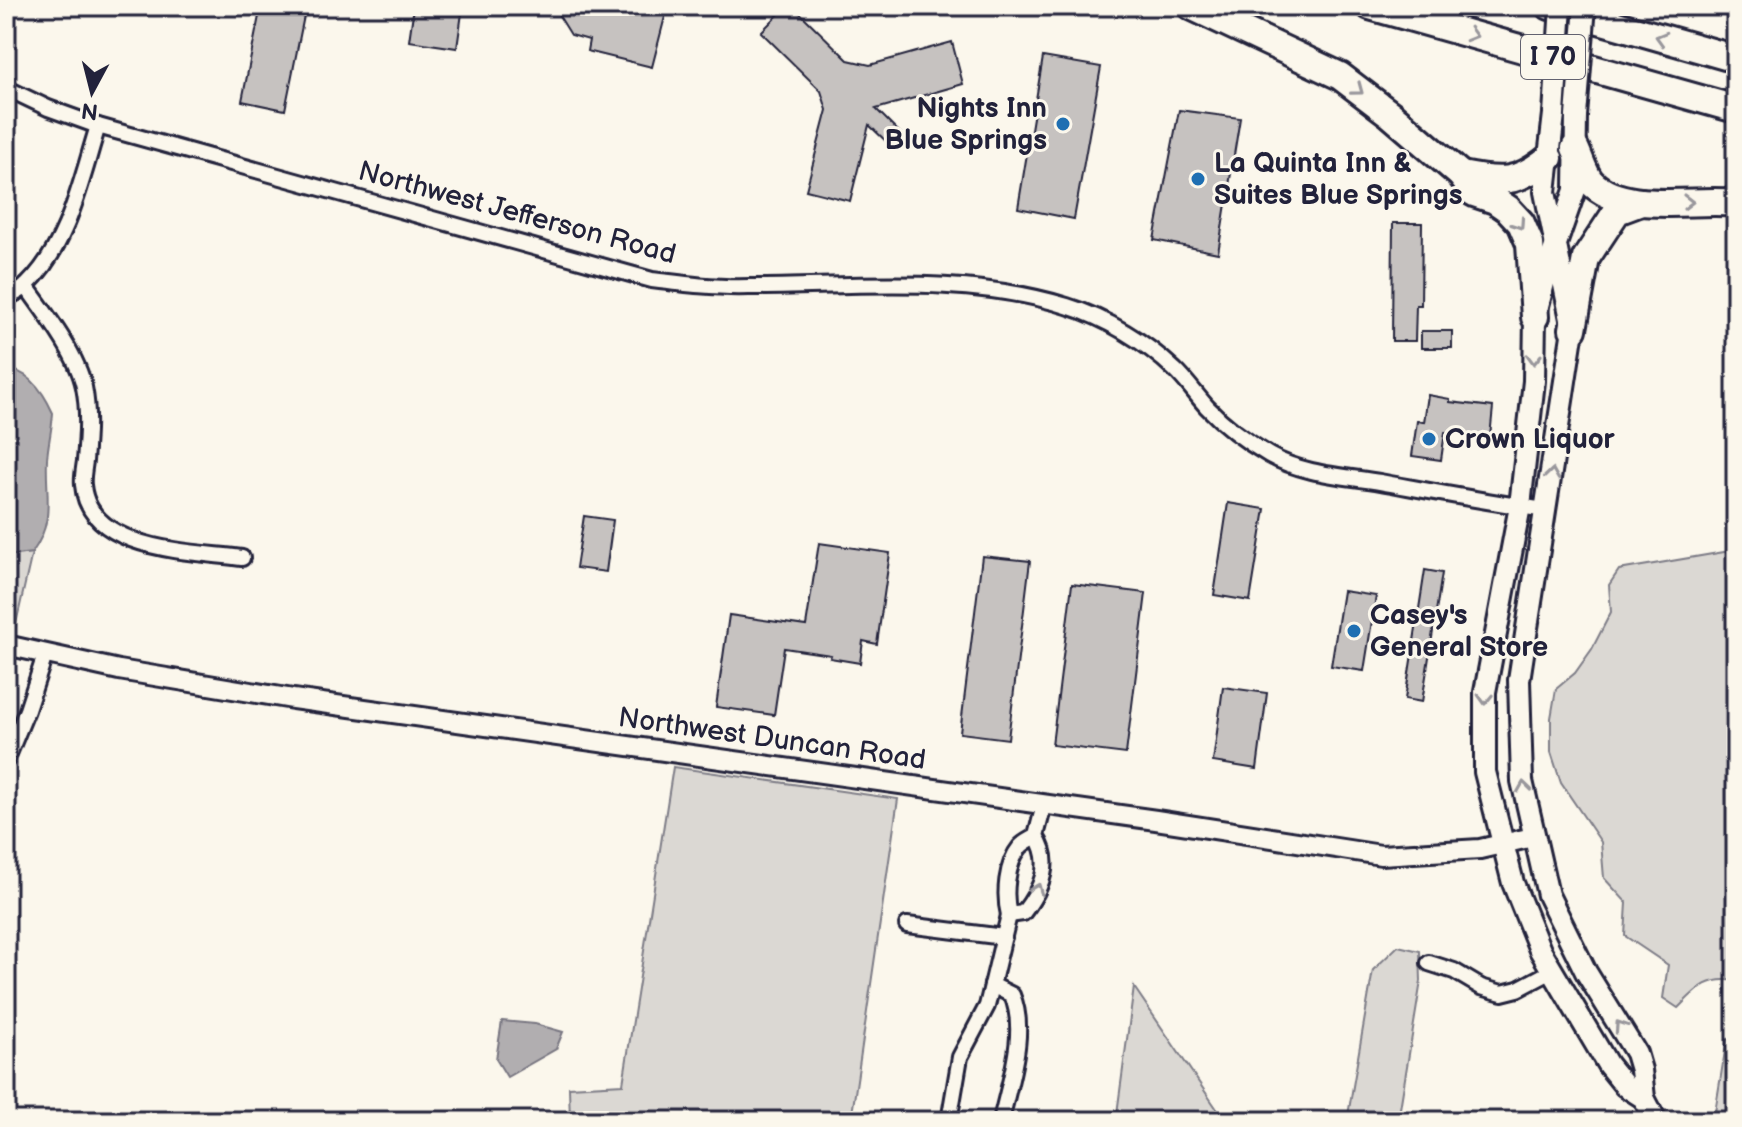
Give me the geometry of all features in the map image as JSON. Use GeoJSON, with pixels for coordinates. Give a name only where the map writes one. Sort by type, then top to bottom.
{"type":"FeatureCollection","features":[{"type":"Feature","properties":{"kind":"highway"},"geometry":{"type":"LineString","coordinates":[[1191,6],[1340,76],[1461,175],[1474,193],[1495,200],[1508,209],[1521,223],[1533,257],[1535,317]]}},
{"type":"Feature","properties":{"kind":"highway","name":"I 70"},"geometry":{"type":"LineString","coordinates":[[1370,6],[1736,109]]}},
{"type":"Feature","properties":{"kind":"highway","name":"I 70"},"geometry":{"type":"LineString","coordinates":[[1550,6],[1736,59]]}},
{"type":"Feature","properties":{"kind":"highway"},"geometry":{"type":"LineString","coordinates":[[1575,148],[1590,181],[1610,194],[1641,202],[1736,203]]}},
{"type":"Feature","properties":{"kind":"highway"},"geometry":{"type":"LineString","coordinates":[[1461,175],[1491,181],[1511,180],[1532,172],[1549,158]]}},
{"type":"Feature","properties":{"kind":"highway"},"geometry":{"type":"LineString","coordinates":[[1573,329],[1586,258],[1617,211],[1641,202]]}},
{"type":"Feature","properties":{"kind":"main road"},"geometry":{"type":"LineString","coordinates":[[1561,6],[1545,192],[1573,329],[1519,680],[1522,781],[1548,895],[1568,938],[1636,1053],[1644,1098],[1656,1121]]}},
{"type":"Feature","properties":{"kind":"main road"},"geometry":{"type":"LineString","coordinates":[[1585,6],[1576,116],[1575,190],[1535,317],[1534,381],[1520,506],[1485,692],[1485,772],[1502,844],[1526,919],[1552,971],[1608,1065],[1625,1086],[1644,1098]]}},
{"type":"Feature","properties":{"kind":"street","name":"Northwest Jefferson Road"},"geometry":{"type":"LineString","coordinates":[[6,88],[48,108],[98,126],[652,280],[747,288],[903,284],[960,287],[1021,295],[1068,306],[1109,323],[1144,345],[1175,370],[1209,410],[1272,456],[1342,477],[1547,510]]}},
{"type":"Feature","properties":{"kind":"street"},"geometry":{"type":"LineString","coordinates":[[6,298],[26,286],[55,247],[68,222],[98,126]]}},
{"type":"Feature","properties":{"kind":"street"},"geometry":{"type":"LineString","coordinates":[[26,286],[60,334],[84,384],[87,415],[82,483],[87,507],[95,517],[127,539],[242,558]]}},
{"type":"Feature","properties":{"kind":"street","name":"Northwest Duncan Road"},"geometry":{"type":"LineString","coordinates":[[6,645],[45,655],[293,699],[1381,855],[1480,849],[1533,837]]}},
{"type":"Feature","properties":{"kind":"street"},"geometry":{"type":"LineString","coordinates":[[6,761],[45,655]]}},
{"type":"Feature","properties":{"kind":"street"},"geometry":{"type":"LineString","coordinates":[[949,1121],[960,1057],[987,1006],[1004,937],[1009,915],[1005,899],[1010,868],[1021,846],[1036,836],[1044,805]]}},
{"type":"Feature","properties":{"kind":"street"},"geometry":{"type":"LineString","coordinates":[[1009,915],[1023,913],[1039,893],[1045,849],[1036,836]]}},
{"type":"Feature","properties":{"kind":"street"},"geometry":{"type":"LineString","coordinates":[[907,925],[1004,937]]}},
{"type":"Feature","properties":{"kind":"street"},"geometry":{"type":"LineString","coordinates":[[1429,963],[1454,971],[1481,987],[1502,993],[1518,989],[1552,971]]}},
{"type":"Feature","properties":{"kind":"street"},"geometry":{"type":"LineString","coordinates":[[992,985],[1012,995],[1018,1008],[1019,1028],[1001,1121]]}},
{"type":"Feature","properties":{"kind":"shaded area"},"geometry":{"type":"Polygon","coordinates":[[[6,369],[29,378],[53,413],[47,459],[48,507],[44,529],[32,553],[6,556],[6,369]]]}},
{"type":"Feature","properties":{"kind":"shaded area"},"geometry":{"type":"Polygon","coordinates":[[[1736,550],[1736,981],[1710,982],[1678,1008],[1663,998],[1668,965],[1625,936],[1627,903],[1604,878],[1601,842],[1561,783],[1551,752],[1551,718],[1556,689],[1575,673],[1592,649],[1611,612],[1609,585],[1619,570],[1736,550]]]}},
{"type":"Feature","properties":{"kind":"shaded area"},"geometry":{"type":"Polygon","coordinates":[[[32,553],[15,628],[6,626],[6,556],[32,553]]]}},
{"type":"Feature","properties":{"kind":"shaded area"},"geometry":{"type":"Polygon","coordinates":[[[673,767],[898,799],[851,1121],[570,1121],[569,1087],[623,1084],[673,767]]]}},
{"type":"Feature","properties":{"kind":"shaded area"},"geometry":{"type":"Polygon","coordinates":[[[1398,946],[1420,951],[1421,981],[1398,1121],[1347,1121],[1373,970],[1398,946]]]}},
{"type":"Feature","properties":{"kind":"shaded area"},"geometry":{"type":"Polygon","coordinates":[[[1134,987],[1225,1121],[1116,1121],[1134,987]]]}},
{"type":"Feature","properties":{"kind":"shaded area"},"geometry":{"type":"Polygon","coordinates":[[[502,1021],[535,1024],[563,1032],[556,1049],[507,1077],[496,1059],[502,1021]]]}},
{"type":"Feature","properties":{"kind":"shaded area"},"geometry":{"type":"Polygon","coordinates":[[[1736,1038],[1736,1121],[1718,1121],[1714,1118],[1727,1039],[1736,1038]]]}},
{"type":"Feature","properties":{"kind":"building"},"geometry":{"type":"Polygon","coordinates":[[[261,6],[306,6],[285,110],[242,101],[261,6]]]}},
{"type":"Feature","properties":{"kind":"building"},"geometry":{"type":"Polygon","coordinates":[[[414,6],[463,6],[457,48],[409,41],[414,6]]]}},
{"type":"Feature","properties":{"kind":"building"},"geometry":{"type":"Polygon","coordinates":[[[553,6],[655,6],[667,9],[652,67],[587,51],[589,40],[571,35],[553,6]]]}},
{"type":"Feature","properties":{"kind":"building"},"geometry":{"type":"Polygon","coordinates":[[[787,6],[793,6],[848,60],[870,65],[952,42],[963,84],[876,109],[901,134],[890,145],[869,125],[850,201],[806,190],[827,110],[821,91],[761,32],[787,6]]]}},
{"type":"Feature","properties":{"kind":"building"},"geometry":{"type":"Polygon","coordinates":[[[1043,57],[1101,67],[1074,219],[1018,208],[1043,57]]]}},
{"type":"Feature","properties":{"kind":"building","name":"La Quinta Inn & Suites Blue Springs"},"geometry":{"type":"Polygon","coordinates":[[[1179,110],[1240,118],[1218,253],[1154,240],[1179,110]]]}},
{"type":"Feature","properties":{"kind":"building"},"geometry":{"type":"Polygon","coordinates":[[[1393,223],[1422,223],[1421,305],[1416,305],[1415,341],[1392,341],[1393,223]]]}},
{"type":"Feature","properties":{"kind":"building"},"geometry":{"type":"Polygon","coordinates":[[[1421,331],[1452,331],[1452,348],[1421,348],[1421,331]]]}},
{"type":"Feature","properties":{"kind":"building"},"geometry":{"type":"Polygon","coordinates":[[[1428,395],[1450,399],[1450,402],[1493,407],[1490,437],[1445,432],[1441,460],[1412,456],[1417,421],[1424,422],[1428,395]]]}},
{"type":"Feature","properties":{"kind":"building"},"geometry":{"type":"Polygon","coordinates":[[[1228,503],[1265,509],[1250,601],[1214,595],[1228,503]]]}},
{"type":"Feature","properties":{"kind":"building"},"geometry":{"type":"Polygon","coordinates":[[[584,516],[613,520],[606,572],[576,568],[584,516]]]}},
{"type":"Feature","properties":{"kind":"building"},"geometry":{"type":"Polygon","coordinates":[[[819,543],[890,553],[877,644],[863,641],[860,663],[784,648],[774,715],[716,707],[729,615],[806,626],[819,543]]]}},
{"type":"Feature","properties":{"kind":"building"},"geometry":{"type":"Polygon","coordinates":[[[982,556],[1030,561],[1008,739],[960,733],[982,556]]]}},
{"type":"Feature","properties":{"kind":"building","name":"Casey's General Store"},"geometry":{"type":"Polygon","coordinates":[[[1425,570],[1442,573],[1422,702],[1405,699],[1425,570]]]}},
{"type":"Feature","properties":{"kind":"building"},"geometry":{"type":"Polygon","coordinates":[[[1072,584],[1146,593],[1126,754],[1052,745],[1072,584]]]}},
{"type":"Feature","properties":{"kind":"building","name":"Casey's General Store"},"geometry":{"type":"Polygon","coordinates":[[[1343,591],[1376,596],[1364,671],[1331,666],[1343,591]]]}},
{"type":"Feature","properties":{"kind":"building"},"geometry":{"type":"Polygon","coordinates":[[[1223,687],[1267,693],[1257,769],[1213,762],[1223,687]]]}},
{"type":"Feature","properties":{"kind":"place","name":"Nights Inn Blue Springs"},"geometry":{"type":"Point","coordinates":[1063,124]}},
{"type":"Feature","properties":{"kind":"place","name":"La Quinta Inn & Suites Blue Springs"},"geometry":{"type":"Point","coordinates":[1198,179]}},
{"type":"Feature","properties":{"kind":"place","name":"Crown Liquor"},"geometry":{"type":"Point","coordinates":[1429,439]}},
{"type":"Feature","properties":{"kind":"place","name":"Casey's General Store"},"geometry":{"type":"Point","coordinates":[1354,631]}}]}
